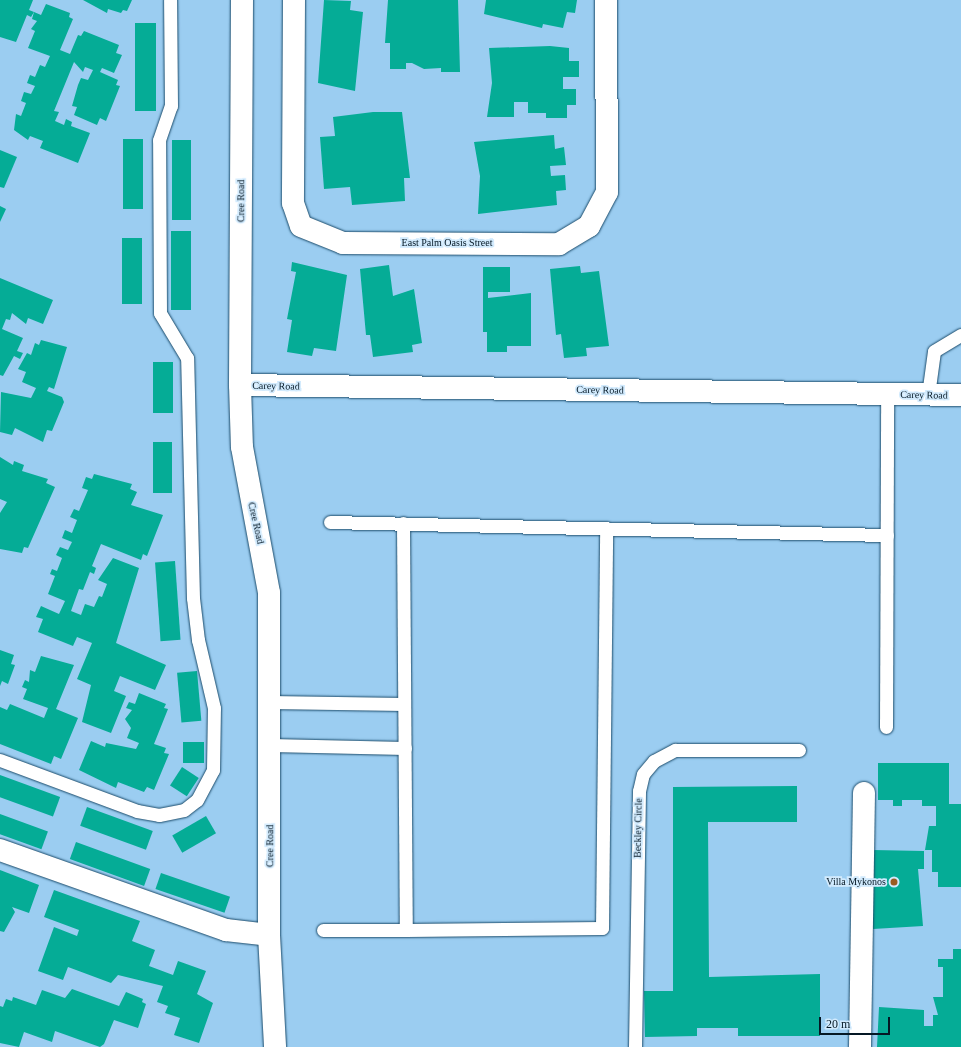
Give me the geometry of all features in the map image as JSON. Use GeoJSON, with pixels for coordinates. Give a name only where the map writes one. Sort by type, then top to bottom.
{"type":"FeatureCollection","features":[{"type":"Feature","properties":{"kind":"street","name":"Cree Road"},"geometry":{"type":"LineString","coordinates":[[242,0],[240,385],[242,447],[269,593],[269,935],[275,1047]]}},
{"type":"Feature","properties":{"kind":"street","name":"East Palm Oasis Street"},"geometry":{"type":"LineString","coordinates":[[294,0],[293,203],[301,226],[343,243],[543,244],[559,244],[589,226],[607,192],[606,0]]}},
{"type":"Feature","properties":{"kind":"street","name":"Carey Road"},"geometry":{"type":"LineString","coordinates":[[240,385],[961,395]]}},
{"type":"Feature","properties":{"kind":"street"},"geometry":{"type":"LineString","coordinates":[[860,1047],[864,793]]}},
{"type":"Feature","properties":{"kind":"street"},"geometry":{"type":"LineString","coordinates":[[0,850],[226,930],[269,935]]}},
{"type":"Feature","properties":{"kind":"lane"},"geometry":{"type":"LineString","coordinates":[[0,760],[137,811],[159,815],[184,810],[197,800],[213,770],[214,708],[198,640],[193,598],[187,358],[160,313],[159,140],[171,106],[170,0]]}},
{"type":"Feature","properties":{"kind":"lane"},"geometry":{"type":"LineString","coordinates":[[928,395],[934,351],[961,335]]}},
{"type":"Feature","properties":{"kind":"lane"},"geometry":{"type":"LineString","coordinates":[[886,727],[887,394]]}},
{"type":"Feature","properties":{"kind":"lane"},"geometry":{"type":"LineString","coordinates":[[330,522],[887,535]]}},
{"type":"Feature","properties":{"kind":"lane"},"geometry":{"type":"LineString","coordinates":[[403,523],[406,930]]}},
{"type":"Feature","properties":{"kind":"lane"},"geometry":{"type":"LineString","coordinates":[[323,930],[602,928],[606,528]]}},
{"type":"Feature","properties":{"kind":"lane"},"geometry":{"type":"LineString","coordinates":[[269,702],[404,704]]}},
{"type":"Feature","properties":{"kind":"lane"},"geometry":{"type":"LineString","coordinates":[[270,745],[405,748]]}},
{"type":"Feature","properties":{"kind":"lane","name":"Beckley Circle"},"geometry":{"type":"LineString","coordinates":[[635,1047],[639,791],[643,774],[654,761],[675,750],[799,750]]}},
{"type":"Feature","properties":{"kind":"building"},"geometry":{"type":"Polygon","coordinates":[[[0,0],[33,0],[29,10],[34,12],[31,17],[27,15],[16,42],[0,37],[0,0]]]}},
{"type":"Feature","properties":{"kind":"building"},"geometry":{"type":"Polygon","coordinates":[[[83,0],[132,0],[127,11],[123,10],[121,13],[108,9],[107,13],[83,0]]]}},
{"type":"Feature","properties":{"kind":"building"},"geometry":{"type":"Polygon","coordinates":[[[324,0],[351,1],[350,10],[363,12],[355,91],[318,83],[324,0]]]}},
{"type":"Feature","properties":{"kind":"building"},"geometry":{"type":"Polygon","coordinates":[[[388,0],[458,0],[460,72],[441,72],[441,68],[424,69],[412,63],[406,63],[406,69],[390,69],[390,43],[385,43],[388,0]]]}},
{"type":"Feature","properties":{"kind":"building"},"geometry":{"type":"Polygon","coordinates":[[[486,0],[577,0],[575,13],[567,12],[563,28],[543,24],[542,28],[484,14],[486,0]]]}},
{"type":"Feature","properties":{"kind":"building"},"geometry":{"type":"Polygon","coordinates":[[[46,4],[70,13],[69,17],[73,19],[60,50],[70,54],[78,35],[81,36],[84,31],[119,45],[116,53],[122,55],[114,73],[102,68],[100,72],[118,80],[116,85],[120,86],[106,121],[100,118],[97,125],[74,115],[77,107],[72,106],[78,85],[81,78],[88,80],[93,70],[85,67],[83,72],[74,62],[54,111],[59,112],[55,121],[64,125],[66,119],[72,122],[71,126],[90,133],[78,163],[40,148],[43,141],[30,136],[28,140],[14,130],[16,114],[21,116],[26,103],[21,101],[24,92],[31,94],[35,86],[27,83],[30,75],[35,77],[40,65],[45,67],[50,56],[28,48],[35,31],[31,29],[37,21],[32,19],[34,12],[41,15],[46,4]]]}},
{"type":"Feature","properties":{"kind":"building"},"geometry":{"type":"Polygon","coordinates":[[[135,23],[156,23],[156,111],[135,111],[135,23]]]}},
{"type":"Feature","properties":{"kind":"building"},"geometry":{"type":"Polygon","coordinates":[[[550,46],[569,48],[569,61],[579,61],[579,77],[563,77],[563,89],[576,89],[576,105],[567,105],[567,118],[546,118],[546,113],[528,113],[528,102],[514,102],[514,117],[487,117],[492,83],[489,48],[550,46]]]}},
{"type":"Feature","properties":{"kind":"building"},"geometry":{"type":"Polygon","coordinates":[[[373,112],[402,112],[410,178],[404,178],[405,201],[352,205],[350,187],[324,189],[320,137],[335,136],[333,117],[373,112]]]}},
{"type":"Feature","properties":{"kind":"building"},"geometry":{"type":"Polygon","coordinates":[[[554,135],[555,149],[564,147],[566,165],[550,166],[551,176],[565,175],[566,190],[556,191],[557,205],[478,214],[480,176],[474,142],[554,135]]]}},
{"type":"Feature","properties":{"kind":"building"},"geometry":{"type":"Polygon","coordinates":[[[123,139],[143,139],[143,209],[123,209],[123,139]]]}},
{"type":"Feature","properties":{"kind":"building"},"geometry":{"type":"Polygon","coordinates":[[[172,140],[191,140],[191,220],[172,220],[172,140]]]}},
{"type":"Feature","properties":{"kind":"building"},"geometry":{"type":"Polygon","coordinates":[[[0,150],[17,157],[4,188],[0,187],[0,150]]]}},
{"type":"Feature","properties":{"kind":"building"},"geometry":{"type":"Polygon","coordinates":[[[0,206],[6,209],[0,222],[0,206]]]}},
{"type":"Feature","properties":{"kind":"building"},"geometry":{"type":"Polygon","coordinates":[[[171,231],[191,231],[191,310],[171,310],[171,231]]]}},
{"type":"Feature","properties":{"kind":"building"},"geometry":{"type":"Polygon","coordinates":[[[122,238],[142,238],[142,304],[122,304],[122,238]]]}},
{"type":"Feature","properties":{"kind":"building"},"geometry":{"type":"Polygon","coordinates":[[[292,262],[347,275],[336,351],[314,348],[312,356],[287,352],[292,320],[287,319],[296,272],[291,271],[292,262]]]}},
{"type":"Feature","properties":{"kind":"building"},"geometry":{"type":"Polygon","coordinates":[[[389,265],[393,296],[414,289],[422,343],[412,345],[413,352],[373,357],[370,335],[366,335],[360,269],[389,265]]]}},
{"type":"Feature","properties":{"kind":"building"},"geometry":{"type":"Polygon","coordinates":[[[580,266],[581,273],[599,271],[609,346],[586,348],[587,356],[564,358],[561,334],[556,335],[550,269],[580,266]]]}},
{"type":"Feature","properties":{"kind":"building"},"geometry":{"type":"Polygon","coordinates":[[[483,267],[510,267],[510,292],[488,292],[488,298],[531,293],[531,346],[507,346],[507,352],[487,352],[487,332],[483,332],[483,267]]]}},
{"type":"Feature","properties":{"kind":"building"},"geometry":{"type":"Polygon","coordinates":[[[0,278],[53,300],[43,324],[28,318],[26,324],[12,313],[10,320],[6,319],[2,329],[23,338],[17,351],[23,353],[20,359],[14,356],[3,376],[0,375],[0,278]]]}},
{"type":"Feature","properties":{"kind":"building"},"geometry":{"type":"Polygon","coordinates":[[[41,340],[67,347],[54,389],[49,387],[47,391],[62,397],[64,402],[52,431],[47,430],[43,442],[15,428],[12,435],[0,432],[1,392],[31,398],[36,388],[22,382],[26,372],[18,369],[27,353],[31,355],[35,343],[39,345],[41,340]]]}},
{"type":"Feature","properties":{"kind":"building"},"geometry":{"type":"Polygon","coordinates":[[[153,362],[173,362],[173,413],[153,413],[153,362]]]}},
{"type":"Feature","properties":{"kind":"building"},"geometry":{"type":"Polygon","coordinates":[[[153,442],[172,442],[172,493],[153,493],[153,442]]]}},
{"type":"Feature","properties":{"kind":"building"},"geometry":{"type":"Polygon","coordinates":[[[0,457],[13,465],[14,461],[24,465],[22,471],[48,479],[46,483],[55,487],[28,548],[24,547],[22,553],[0,549],[0,513],[7,502],[0,499],[0,457]]]}},
{"type":"Feature","properties":{"kind":"building"},"geometry":{"type":"Polygon","coordinates":[[[94,474],[132,484],[130,489],[137,492],[131,505],[163,515],[147,556],[143,554],[141,560],[101,544],[92,566],[96,568],[94,574],[90,572],[83,590],[79,589],[71,611],[81,615],[85,604],[94,607],[99,596],[102,597],[107,584],[98,580],[113,558],[139,568],[116,643],[166,665],[155,690],[120,676],[114,691],[126,696],[111,733],[82,722],[91,685],[77,679],[92,643],[77,637],[73,646],[38,632],[43,619],[36,617],[41,606],[59,614],[65,601],[48,594],[55,576],[50,574],[52,569],[57,571],[62,558],[56,555],[60,547],[68,550],[72,542],[62,538],[65,530],[72,533],[77,520],[70,517],[74,509],[79,511],[88,490],[82,488],[86,477],[92,479],[94,474]]]}},
{"type":"Feature","properties":{"kind":"building"},"geometry":{"type":"Polygon","coordinates":[[[175,561],[181,640],[161,641],[155,562],[175,561]]]}},
{"type":"Feature","properties":{"kind":"building"},"geometry":{"type":"Polygon","coordinates":[[[0,650],[14,655],[11,664],[15,665],[8,684],[2,681],[0,686],[0,650]]]}},
{"type":"Feature","properties":{"kind":"building"},"geometry":{"type":"Polygon","coordinates":[[[41,656],[74,665],[56,709],[78,718],[61,759],[54,756],[51,764],[0,744],[0,707],[7,710],[10,704],[44,718],[48,708],[23,699],[27,689],[22,687],[25,680],[29,682],[30,670],[35,672],[41,656]]]}},
{"type":"Feature","properties":{"kind":"building"},"geometry":{"type":"Polygon","coordinates":[[[197,671],[201,721],[181,723],[177,673],[197,671]]]}},
{"type":"Feature","properties":{"kind":"building"},"geometry":{"type":"Polygon","coordinates":[[[139,693],[166,704],[164,708],[168,709],[154,744],[166,748],[164,753],[169,754],[154,790],[147,787],[144,792],[118,782],[116,788],[79,770],[91,741],[105,747],[106,743],[136,749],[139,743],[127,738],[131,728],[125,719],[132,710],[126,708],[129,702],[135,704],[139,693]]]}},
{"type":"Feature","properties":{"kind":"building"},"geometry":{"type":"Polygon","coordinates":[[[183,742],[204,742],[204,763],[183,763],[183,742]]]}},
{"type":"Feature","properties":{"kind":"building"},"geometry":{"type":"Polygon","coordinates":[[[878,763],[949,763],[949,804],[961,804],[961,887],[938,887],[938,872],[932,872],[932,850],[925,850],[929,826],[936,826],[936,806],[922,806],[922,800],[902,800],[902,806],[893,806],[893,800],[878,800],[878,763]]]}},
{"type":"Feature","properties":{"kind":"building"},"geometry":{"type":"Polygon","coordinates":[[[182,767],[199,778],[187,796],[170,785],[182,767]]]}},
{"type":"Feature","properties":{"kind":"building"},"geometry":{"type":"Polygon","coordinates":[[[0,775],[60,797],[53,817],[0,797],[0,775]]]}},
{"type":"Feature","properties":{"kind":"building"},"geometry":{"type":"Polygon","coordinates":[[[797,786],[797,822],[708,822],[709,977],[820,974],[820,1036],[738,1036],[738,1028],[697,1028],[697,1036],[645,1037],[644,991],[673,991],[673,787],[797,786]]]}},
{"type":"Feature","properties":{"kind":"building"},"geometry":{"type":"Polygon","coordinates":[[[87,807],[153,831],[146,850],[80,826],[87,807]]]}},
{"type":"Feature","properties":{"kind":"building"},"geometry":{"type":"Polygon","coordinates":[[[0,814],[48,831],[41,849],[0,834],[0,814]]]}},
{"type":"Feature","properties":{"kind":"building"},"geometry":{"type":"Polygon","coordinates":[[[206,816],[216,833],[182,853],[172,836],[206,816]]]}},
{"type":"Feature","properties":{"kind":"building"},"geometry":{"type":"Polygon","coordinates":[[[76,842],[150,869],[144,886],[70,859],[76,842]]]}},
{"type":"Feature","properties":{"kind":"building","name":"Villa Mykonos"},"geometry":{"type":"Polygon","coordinates":[[[873,850],[924,851],[924,869],[918,869],[923,926],[873,929],[873,850]]]}},
{"type":"Feature","properties":{"kind":"building"},"geometry":{"type":"Polygon","coordinates":[[[0,870],[39,885],[29,913],[12,907],[15,912],[4,932],[0,931],[0,870]]]}},
{"type":"Feature","properties":{"kind":"building"},"geometry":{"type":"Polygon","coordinates":[[[161,873],[230,897],[224,913],[155,889],[161,873]]]}},
{"type":"Feature","properties":{"kind":"building"},"geometry":{"type":"Polygon","coordinates":[[[54,890],[140,921],[132,941],[155,950],[149,966],[173,975],[178,961],[206,971],[197,994],[213,1003],[199,1043],[174,1035],[180,1018],[165,1013],[168,1006],[157,1002],[163,986],[118,975],[111,983],[68,967],[63,980],[38,971],[54,927],[77,936],[79,930],[44,917],[54,890]]]}},
{"type":"Feature","properties":{"kind":"building"},"geometry":{"type":"Polygon","coordinates":[[[953,949],[961,949],[961,1047],[877,1047],[879,1007],[924,1010],[924,1026],[933,1026],[933,1015],[938,1015],[933,997],[943,997],[943,967],[938,967],[938,959],[953,959],[953,949]]]}},
{"type":"Feature","properties":{"kind":"building"},"geometry":{"type":"Polygon","coordinates":[[[72,989],[119,1006],[126,992],[143,999],[142,1002],[146,1004],[138,1028],[114,1020],[104,1044],[100,1047],[55,1031],[52,1042],[24,1032],[19,1047],[0,1043],[0,1006],[3,1007],[6,999],[12,1001],[13,997],[36,1005],[42,990],[65,998],[72,989]]]}},
{"type":"Feature","properties":{"kind":"place","name":"Villa Mykonos"},"geometry":{"type":"Point","coordinates":[894,882]}}]}
